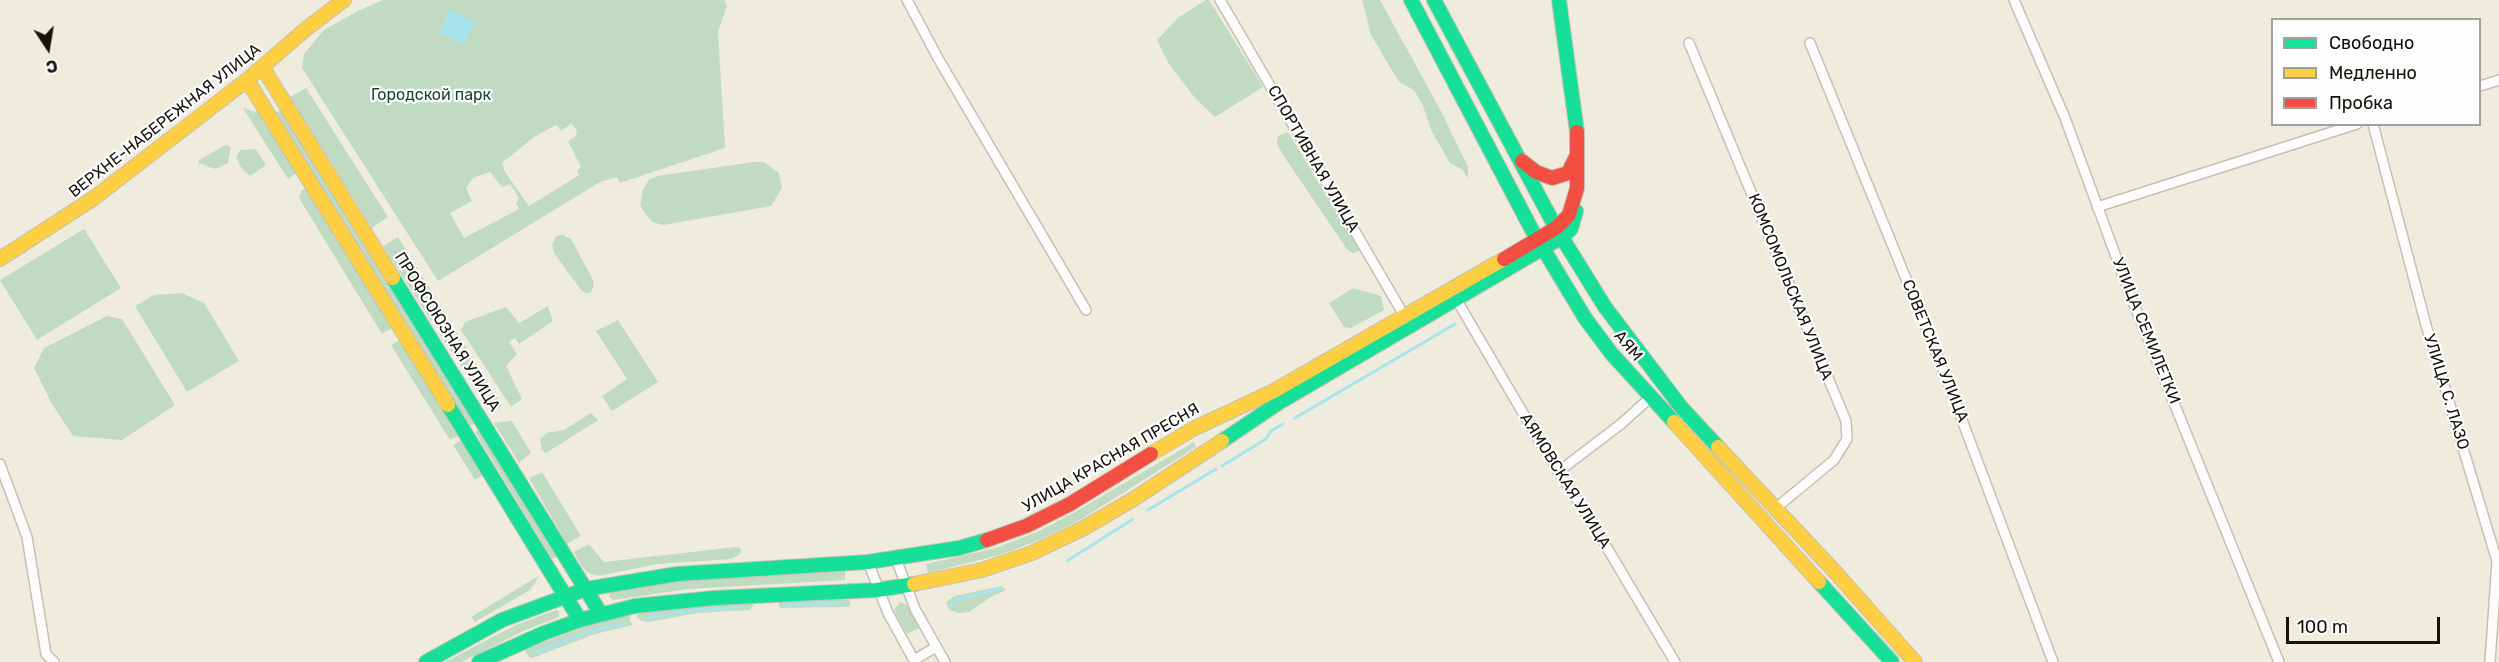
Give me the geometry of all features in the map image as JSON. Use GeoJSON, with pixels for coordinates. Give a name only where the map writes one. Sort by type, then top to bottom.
{"type":"FeatureCollection","features":[{"type":"Feature","properties":{"kind":"main road","name":"ВЕРХНЕ-НАБЕРЕЖНАЯ УЛИЦА"},"geometry":{"type":"LineString","coordinates":[[0,259],[94,198],[263,68],[306,29],[344,0]]}},
{"type":"Feature","properties":{"kind":"main road","name":"АЯМ"},"geometry":{"type":"LineString","coordinates":[[1411,0],[1540,244],[1592,327],[1611,353],[1892,662]]}},
{"type":"Feature","properties":{"kind":"main road","name":"АЯМ"},"geometry":{"type":"LineString","coordinates":[[1434,0],[1559,233],[1605,307],[1681,407],[1892,634],[1915,662]]}},
{"type":"Feature","properties":{"kind":"main road"},"geometry":{"type":"LineString","coordinates":[[479,662],[514,645],[601,614],[667,602],[878,590],[982,570],[1054,543],[1161,482],[1280,402],[1456,299],[1559,233],[1569,215],[1577,188],[1578,146],[1575,105],[1559,0]]}},
{"type":"Feature","properties":{"kind":"main road","name":"ПРОФСОЮЗНАЯ УЛИЦА"},"geometry":{"type":"LineString","coordinates":[[263,68],[601,614]]}},
{"type":"Feature","properties":{"kind":"main road"},"geometry":{"type":"LineString","coordinates":[[247,80],[580,620]]}},
{"type":"Feature","properties":{"kind":"main road"},"geometry":{"type":"LineString","coordinates":[[266,109],[283,99]]}},
{"type":"Feature","properties":{"kind":"main road"},"geometry":{"type":"LineString","coordinates":[[1520,160],[1541,176],[1557,178],[1571,170],[1578,146]]}},
{"type":"Feature","properties":{"kind":"main road","name":"УЛИЦА КРАСНАЯ ПРЕСНЯ"},"geometry":{"type":"LineString","coordinates":[[426,662],[502,620],[586,589],[688,573],[896,559],[959,548],[1026,526],[1070,504],[1192,429],[1274,391],[1540,244]]}},
{"type":"Feature","properties":{"kind":"main road"},"geometry":{"type":"LineString","coordinates":[[556,582],[574,571]]}},
{"type":"Feature","properties":{"kind":"street"},"geometry":{"type":"LineString","coordinates":[[907,0],[939,60],[1086,310]]}},
{"type":"Feature","properties":{"kind":"street","name":"СПОРТИВНАЯ УЛИЦА"},"geometry":{"type":"LineString","coordinates":[[1220,0],[1406,317]]}},
{"type":"Feature","properties":{"kind":"street","name":"УЛИЦА СЕМИЛЕТКИ"},"geometry":{"type":"LineString","coordinates":[[2014,0],[2064,118],[2129,292],[2279,662]]}},
{"type":"Feature","properties":{"kind":"street","name":"КОМСОМОЛЬСКАЯ УЛИЦА"},"geometry":{"type":"LineString","coordinates":[[1689,43],[1846,421],[1847,439],[1834,460],[1776,508]]}},
{"type":"Feature","properties":{"kind":"street","name":"СОВЕТСКАЯ УЛИЦА"},"geometry":{"type":"LineString","coordinates":[[1810,43],[1944,372],[2053,662]]}},
{"type":"Feature","properties":{"kind":"street"},"geometry":{"type":"LineString","coordinates":[[2481,86],[2499,80]]}},
{"type":"Feature","properties":{"kind":"street"},"geometry":{"type":"LineString","coordinates":[[2097,207],[2351,126]]}},
{"type":"Feature","properties":{"kind":"street","name":"УЛИЦА С. ЛАЗО"},"geometry":{"type":"LineString","coordinates":[[2374,126],[2426,325],[2498,559],[2490,662]]}},
{"type":"Feature","properties":{"kind":"street","name":"АЯМОВСКАЯ УЛИЦА"},"geometry":{"type":"LineString","coordinates":[[1456,299],[1558,472],[1600,536],[1675,662]]}},
{"type":"Feature","properties":{"kind":"street"},"geometry":{"type":"LineString","coordinates":[[1558,472],[1621,424],[1651,397]]}},
{"type":"Feature","properties":{"kind":"street"},"geometry":{"type":"LineString","coordinates":[[0,464],[27,537],[46,654],[54,662]]}},
{"type":"Feature","properties":{"kind":"street"},"geometry":{"type":"LineString","coordinates":[[896,559],[906,586],[945,662]]}},
{"type":"Feature","properties":{"kind":"street"},"geometry":{"type":"LineString","coordinates":[[868,562],[888,613],[915,661],[936,647]]}},
{"type":"Feature","properties":{"kind":"green space","name":"Городской парк"},"geometry":{"type":"Polygon","coordinates":[[[383,0],[724,0],[727,6],[718,32],[725,148],[620,183],[617,177],[600,182],[438,281],[302,68],[304,54],[324,30],[383,0]],[[571,124],[561,131],[556,125],[534,137],[502,163],[505,172],[529,206],[579,175],[577,171],[581,167],[568,141],[576,136],[577,130],[571,124]],[[490,172],[473,178],[466,188],[472,201],[450,213],[464,238],[519,209],[516,203],[519,198],[510,184],[502,187],[490,172]]]}},
{"type":"Feature","properties":{"kind":"green space"},"geometry":{"type":"Polygon","coordinates":[[[1209,0],[1263,87],[1215,117],[1195,98],[1169,64],[1157,40],[1179,17],[1209,0]]]}},
{"type":"Feature","properties":{"kind":"green space"},"geometry":{"type":"Polygon","coordinates":[[[1362,0],[1380,0],[1442,113],[1468,167],[1468,179],[1463,170],[1450,163],[1431,130],[1423,106],[1414,90],[1399,82],[1371,35],[1362,0]]]}},
{"type":"Feature","properties":{"kind":"green space"},"geometry":{"type":"Polygon","coordinates":[[[306,88],[388,217],[372,228],[290,97],[306,88]]]}},
{"type":"Feature","properties":{"kind":"green space"},"geometry":{"type":"Polygon","coordinates":[[[243,108],[263,114],[299,171],[288,179],[243,108]]]}},
{"type":"Feature","properties":{"kind":"green space"},"geometry":{"type":"Polygon","coordinates":[[[283,111],[477,422],[470,426],[277,117],[276,113],[283,111]]]}},
{"type":"Feature","properties":{"kind":"green space"},"geometry":{"type":"Polygon","coordinates":[[[1288,132],[1360,251],[1352,253],[1347,249],[1283,155],[1277,144],[1278,136],[1288,132]]]}},
{"type":"Feature","properties":{"kind":"green space"},"geometry":{"type":"Polygon","coordinates":[[[226,145],[231,147],[228,163],[216,169],[198,163],[199,160],[226,145]]]}},
{"type":"Feature","properties":{"kind":"green space"},"geometry":{"type":"Polygon","coordinates":[[[256,149],[266,165],[250,176],[242,169],[236,157],[240,150],[256,149]]]}},
{"type":"Feature","properties":{"kind":"green space"},"geometry":{"type":"Polygon","coordinates":[[[764,162],[779,173],[782,188],[771,206],[663,225],[652,222],[640,206],[643,189],[649,180],[657,176],[764,162]]]}},
{"type":"Feature","properties":{"kind":"green space"},"geometry":{"type":"Polygon","coordinates":[[[310,188],[395,326],[382,334],[299,198],[302,190],[310,188]]]}},
{"type":"Feature","properties":{"kind":"green space"},"geometry":{"type":"Polygon","coordinates":[[[84,229],[121,288],[37,340],[0,280],[84,229]]]}},
{"type":"Feature","properties":{"kind":"green space"},"geometry":{"type":"Polygon","coordinates":[[[563,235],[571,239],[593,280],[594,286],[591,292],[586,294],[581,290],[554,253],[552,245],[556,236],[563,235]]]}},
{"type":"Feature","properties":{"kind":"green space"},"geometry":{"type":"Polygon","coordinates":[[[398,237],[446,315],[431,321],[383,246],[398,237]]]}},
{"type":"Feature","properties":{"kind":"green space"},"geometry":{"type":"Polygon","coordinates":[[[1353,288],[1381,296],[1384,310],[1351,328],[1344,327],[1329,303],[1353,288]]]}},
{"type":"Feature","properties":{"kind":"green space"},"geometry":{"type":"Polygon","coordinates":[[[182,293],[204,303],[239,361],[187,392],[135,306],[154,295],[182,293]]]}},
{"type":"Feature","properties":{"kind":"green space"},"geometry":{"type":"Polygon","coordinates":[[[548,306],[553,321],[519,344],[515,338],[509,342],[517,354],[506,366],[522,399],[511,407],[461,330],[465,322],[506,307],[519,323],[548,306]]]}},
{"type":"Feature","properties":{"kind":"green space"},"geometry":{"type":"Polygon","coordinates":[[[107,316],[122,319],[175,405],[122,440],[73,436],[52,404],[34,368],[44,348],[107,316]]]}},
{"type":"Feature","properties":{"kind":"green space"},"geometry":{"type":"Polygon","coordinates":[[[618,320],[658,382],[612,411],[602,396],[627,379],[596,331],[618,320]]]}},
{"type":"Feature","properties":{"kind":"green space"},"geometry":{"type":"Polygon","coordinates":[[[455,329],[502,406],[493,413],[438,332],[455,329]]]}},
{"type":"Feature","properties":{"kind":"green space"},"geometry":{"type":"Polygon","coordinates":[[[403,338],[462,434],[450,440],[391,345],[403,338]]]}},
{"type":"Feature","properties":{"kind":"green space"},"geometry":{"type":"Polygon","coordinates":[[[591,413],[598,420],[546,453],[542,450],[540,440],[546,433],[564,430],[591,413]]]}},
{"type":"Feature","properties":{"kind":"green space"},"geometry":{"type":"Polygon","coordinates":[[[512,421],[531,453],[519,463],[494,423],[512,421]]]}},
{"type":"Feature","properties":{"kind":"green space"},"geometry":{"type":"Polygon","coordinates":[[[481,429],[559,555],[552,559],[475,432],[481,429]]]}},
{"type":"Feature","properties":{"kind":"green space"},"geometry":{"type":"Polygon","coordinates":[[[465,438],[486,473],[475,480],[453,445],[465,438]]]}},
{"type":"Feature","properties":{"kind":"green space"},"geometry":{"type":"Polygon","coordinates":[[[1194,442],[1196,447],[1080,520],[1042,539],[1000,555],[928,573],[926,564],[996,548],[1039,531],[1194,442]]]}},
{"type":"Feature","properties":{"kind":"green space"},"geometry":{"type":"Polygon","coordinates":[[[542,472],[581,536],[567,544],[529,478],[542,472]]]}},
{"type":"Feature","properties":{"kind":"green space"},"geometry":{"type":"Polygon","coordinates":[[[589,544],[604,562],[736,547],[741,550],[740,554],[732,559],[657,564],[599,576],[589,573],[582,567],[574,552],[589,544]]]}},
{"type":"Feature","properties":{"kind":"green space"},"geometry":{"type":"Polygon","coordinates":[[[845,571],[845,580],[688,589],[614,600],[609,597],[611,593],[667,582],[845,571]]]}},
{"type":"Feature","properties":{"kind":"green space"},"geometry":{"type":"Polygon","coordinates":[[[540,575],[530,590],[475,622],[471,617],[540,575]]]}},
{"type":"Feature","properties":{"kind":"green space"},"geometry":{"type":"Polygon","coordinates":[[[1002,586],[1006,590],[969,612],[959,613],[949,610],[946,602],[954,596],[1002,586]]]}},
{"type":"Feature","properties":{"kind":"green space"},"geometry":{"type":"Polygon","coordinates":[[[752,600],[754,604],[750,610],[698,613],[649,622],[641,621],[637,617],[637,613],[686,604],[752,600]]]}},
{"type":"Feature","properties":{"kind":"green space"},"geometry":{"type":"Polygon","coordinates":[[[783,600],[849,600],[850,603],[849,607],[780,608],[778,602],[783,600]]]}},
{"type":"Feature","properties":{"kind":"green space"},"geometry":{"type":"Polygon","coordinates":[[[900,602],[908,606],[919,628],[907,634],[894,610],[900,602]]]}},
{"type":"Feature","properties":{"kind":"green space"},"geometry":{"type":"Polygon","coordinates":[[[556,610],[559,611],[559,617],[523,631],[462,662],[445,662],[516,625],[556,610]]]}},
{"type":"Feature","properties":{"kind":"green space"},"geometry":{"type":"Polygon","coordinates":[[[630,615],[633,625],[595,634],[535,657],[530,658],[525,649],[592,624],[630,615]]]}},
{"type":"Feature","properties":{"kind":"water"},"geometry":{"type":"Polygon","coordinates":[[[451,10],[475,22],[463,45],[439,32],[451,10]]]}},
{"type":"Feature","properties":{"kind":"waterway"},"geometry":{"type":"LineString","coordinates":[[1295,418],[1455,324]]}},
{"type":"Feature","properties":{"kind":"waterway"},"geometry":{"type":"LineString","coordinates":[[1222,466],[1266,439],[1271,431],[1283,424]]}},
{"type":"Feature","properties":{"kind":"waterway"},"geometry":{"type":"LineString","coordinates":[[1148,510],[1216,469]]}},
{"type":"Feature","properties":{"kind":"waterway"},"geometry":{"type":"LineString","coordinates":[[1067,561],[1133,519]]}},
{"type":"Feature","properties":{"kind":"waterway"},"geometry":{"type":"LineString","coordinates":[[950,605],[965,597],[1001,589]]}},
{"type":"Feature","properties":{"kind":"waterway"},"geometry":{"type":"LineString","coordinates":[[782,605],[843,603]]}},
{"type":"Feature","properties":{"kind":"waterway"},"geometry":{"type":"LineString","coordinates":[[647,618],[696,610],[743,607]]}},
{"type":"Feature","properties":{"kind":"waterway"},"geometry":{"type":"LineString","coordinates":[[534,653],[588,632],[626,623]]}},
{"type":"Feature","properties":{"kind":"traffic: fast"},"geometry":{"type":"LineString","coordinates":[[1411,0],[1532,230],[1585,318],[1611,353],[1674,422]]}},
{"type":"Feature","properties":{"kind":"traffic: fast"},"geometry":{"type":"LineString","coordinates":[[1434,0],[1556,228],[1605,307],[1681,407],[1718,447]]}},
{"type":"Feature","properties":{"kind":"traffic: fast"},"geometry":{"type":"LineString","coordinates":[[1559,0],[1577,132]]}},
{"type":"Feature","properties":{"kind":"traffic: fast"},"geometry":{"type":"LineString","coordinates":[[1222,441],[1280,402],[1562,237],[1571,229],[1576,211]]}},
{"type":"Feature","properties":{"kind":"traffic: fast"},"geometry":{"type":"LineString","coordinates":[[393,278],[601,614]]}},
{"type":"Feature","properties":{"kind":"traffic: fast"},"geometry":{"type":"LineString","coordinates":[[448,405],[580,620]]}},
{"type":"Feature","properties":{"kind":"traffic: fast"},"geometry":{"type":"LineString","coordinates":[[426,662],[502,620],[586,589],[677,574],[868,562],[959,548],[987,540]]}},
{"type":"Feature","properties":{"kind":"traffic: fast"},"geometry":{"type":"LineString","coordinates":[[1819,582],[1892,662]]}},
{"type":"Feature","properties":{"kind":"traffic: fast"},"geometry":{"type":"LineString","coordinates":[[479,662],[544,633],[580,620],[635,606],[714,598],[877,590],[914,584]]}},
{"type":"Feature","properties":{"kind":"traffic: slow"},"geometry":{"type":"LineString","coordinates":[[0,259],[94,198],[247,80],[306,29],[344,0]]}},
{"type":"Feature","properties":{"kind":"traffic: slow"},"geometry":{"type":"LineString","coordinates":[[263,68],[393,278]]}},
{"type":"Feature","properties":{"kind":"traffic: slow"},"geometry":{"type":"LineString","coordinates":[[247,80],[448,405]]}},
{"type":"Feature","properties":{"kind":"traffic: slow"},"geometry":{"type":"LineString","coordinates":[[1151,454],[1193,429],[1274,391],[1504,259]]}},
{"type":"Feature","properties":{"kind":"traffic: slow"},"geometry":{"type":"LineString","coordinates":[[1674,422],[1819,582]]}},
{"type":"Feature","properties":{"kind":"traffic: slow"},"geometry":{"type":"LineString","coordinates":[[914,584],[982,570],[1032,553],[1084,528],[1132,500],[1222,441]]}},
{"type":"Feature","properties":{"kind":"traffic: slow"},"geometry":{"type":"LineString","coordinates":[[1718,447],[1836,573],[1915,662]]}},
{"type":"Feature","properties":{"kind":"traffic: jam"},"geometry":{"type":"LineString","coordinates":[[1504,259],[1556,228],[1569,215],[1577,188],[1577,132]]}},
{"type":"Feature","properties":{"kind":"traffic: jam"},"geometry":{"type":"LineString","coordinates":[[1522,161],[1536,172],[1552,178],[1568,173],[1576,157]]}},
{"type":"Feature","properties":{"kind":"traffic: jam"},"geometry":{"type":"LineString","coordinates":[[987,540],[1026,526],[1070,504],[1151,454]]}}]}
